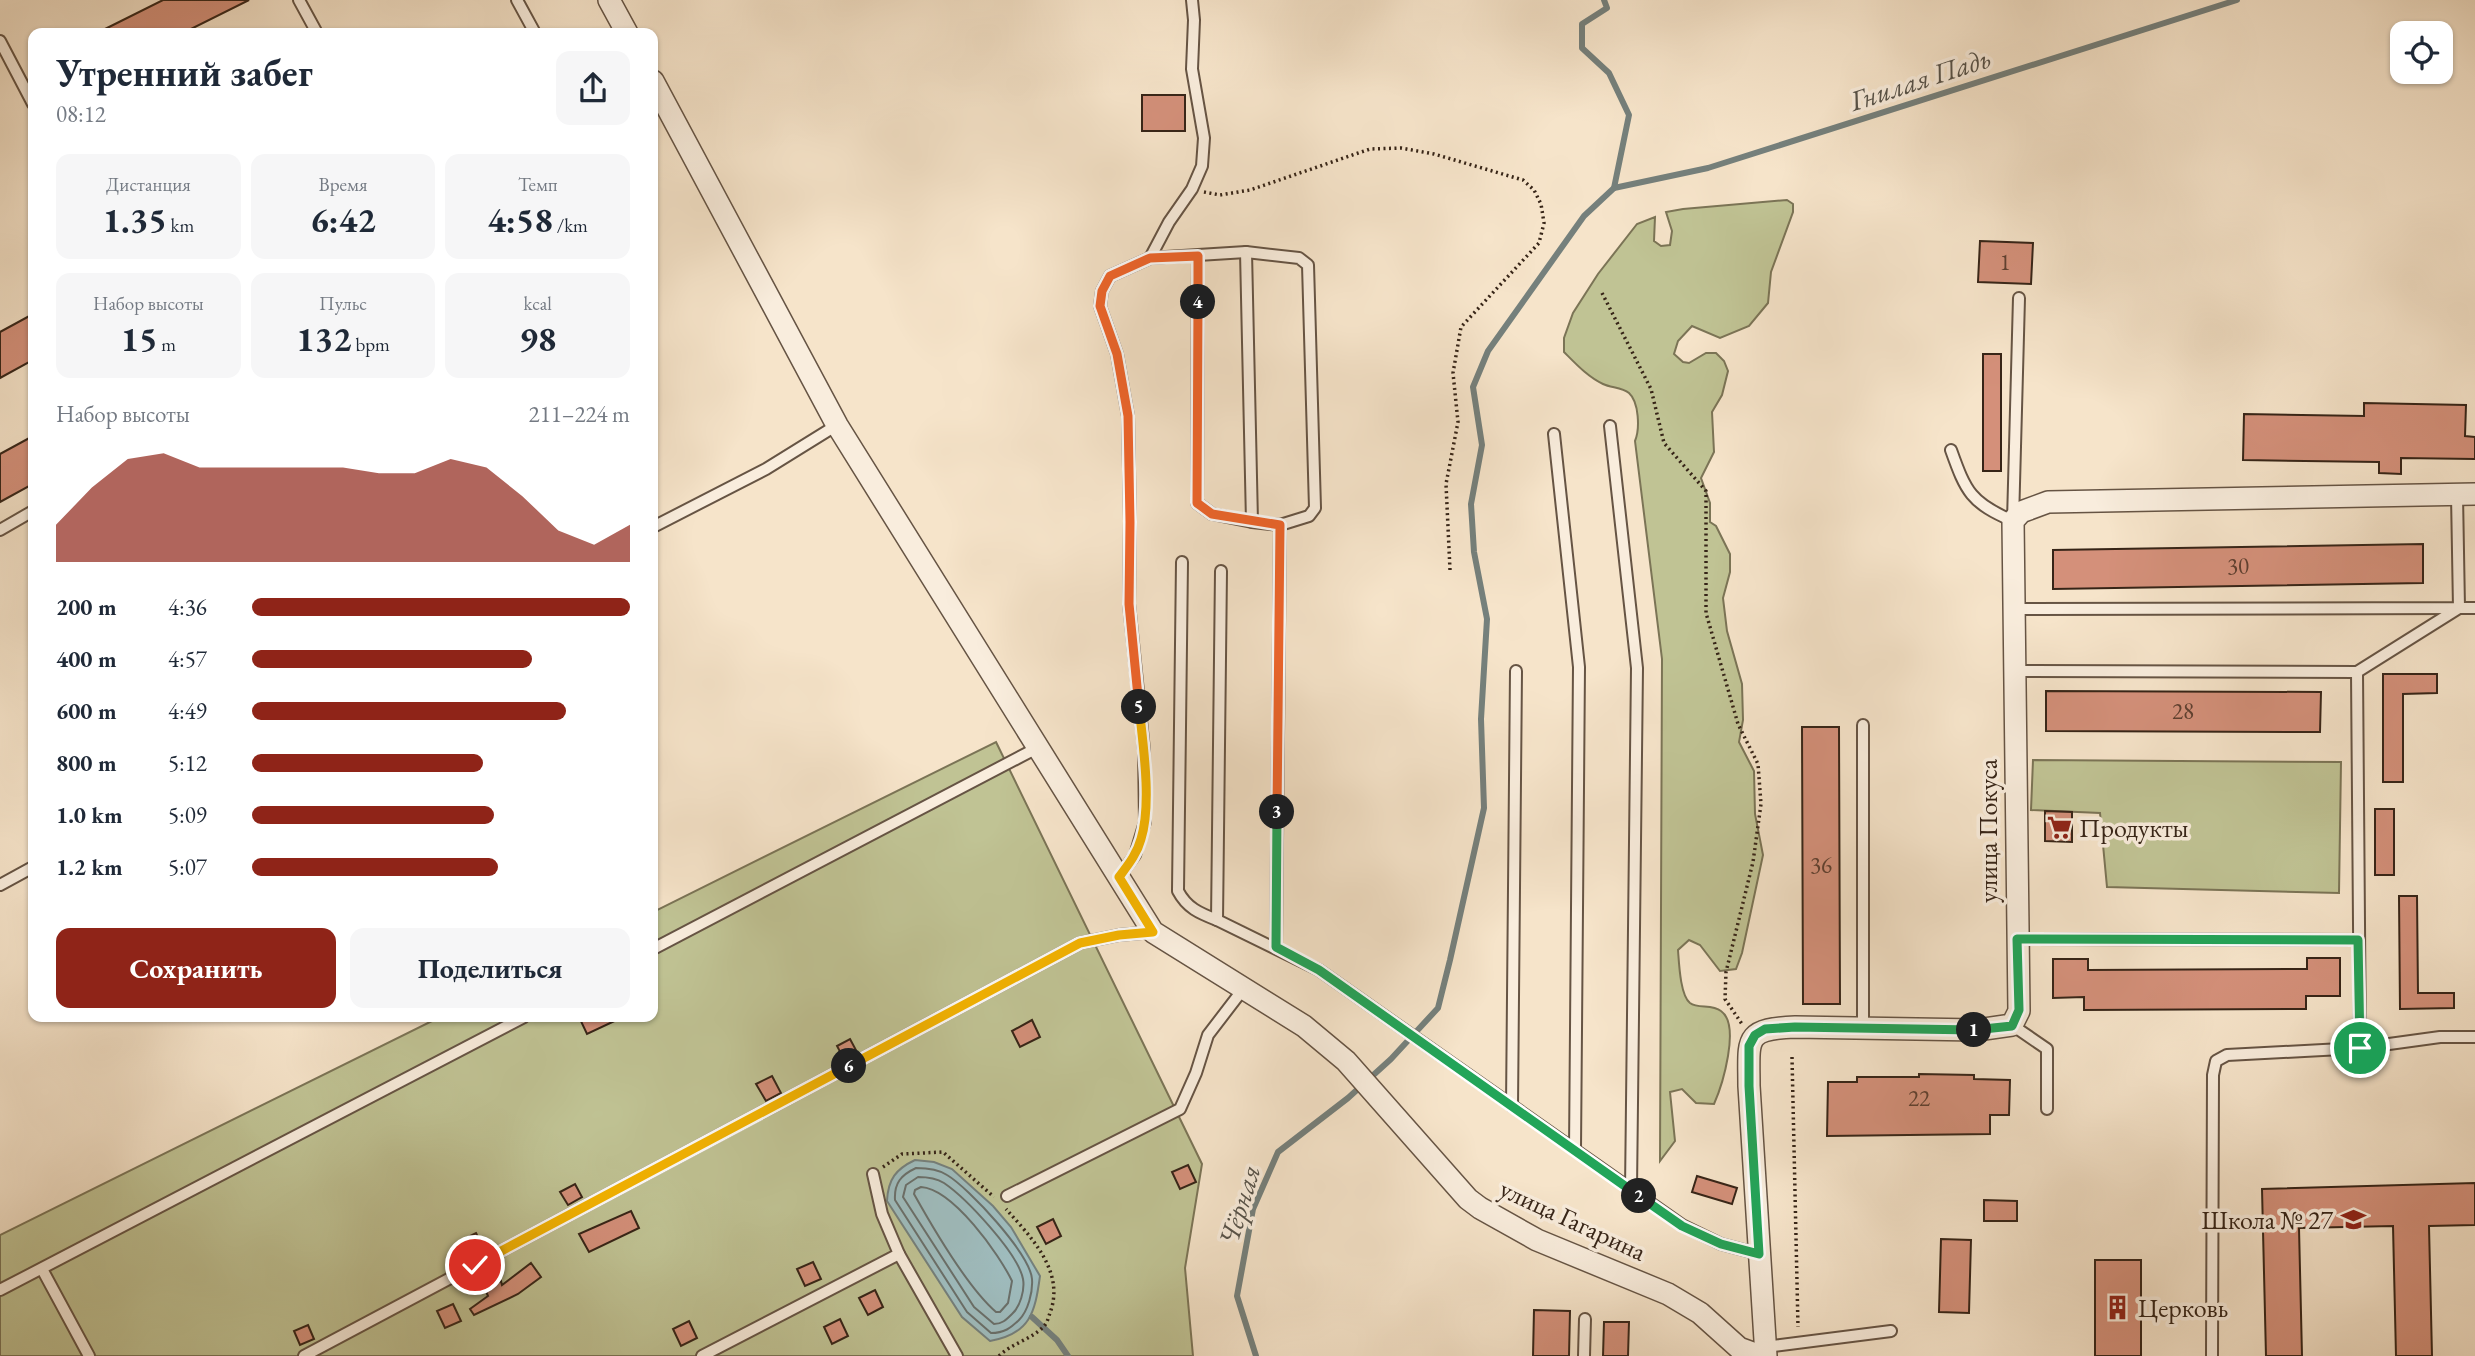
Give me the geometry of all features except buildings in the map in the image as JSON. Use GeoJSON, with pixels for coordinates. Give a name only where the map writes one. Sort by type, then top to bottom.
{"type":"FeatureCollection","features":[{"type":"Feature","properties":{"kind":"street"},"geometry":{"type":"LineString","coordinates":[[609,0],[624,28]]}},
{"type":"Feature","properties":{"kind":"street"},"geometry":{"type":"LineString","coordinates":[[658,90],[838,425],[1153,932]]}},
{"type":"Feature","properties":{"kind":"street"},"geometry":{"type":"LineString","coordinates":[[2013,521],[2021,512],[2048,502],[2466,495]]}},
{"type":"Feature","properties":{"kind":"street","name":"улица Покуса"},"geometry":{"type":"LineString","coordinates":[[2012,1026],[2019,1010],[2013,521]]}},
{"type":"Feature","properties":{"kind":"street","name":"улица Гагарина"},"geometry":{"type":"LineString","coordinates":[[1153,932],[1304,1026],[1346,1061],[1468,1199],[1480,1208],[1538,1240],[1668,1294],[1700,1312],[1739,1348],[1764,1353]]}},
{"type":"Feature","properties":{"kind":"street"},"geometry":{"type":"LineString","coordinates":[[1764,1353],[1749,1086],[1749,1046],[1755,1035],[1765,1029],[1778,1028],[1977,1030],[2012,1026]]}},
{"type":"Feature","properties":{"kind":"lane"},"geometry":{"type":"LineString","coordinates":[[299,0],[314,28]]}},
{"type":"Feature","properties":{"kind":"lane"},"geometry":{"type":"LineString","coordinates":[[517,0],[532,28]]}},
{"type":"Feature","properties":{"kind":"lane"},"geometry":{"type":"LineString","coordinates":[[1150,258],[1169,222],[1192,189],[1202,166],[1205,138],[1192,69],[1192,0]]}},
{"type":"Feature","properties":{"kind":"lane"},"geometry":{"type":"LineString","coordinates":[[0,41],[28,94]]}},
{"type":"Feature","properties":{"kind":"lane"},"geometry":{"type":"LineString","coordinates":[[1119,877],[1135,855],[1145,822],[1144,750],[1129,604],[1128,416],[1117,354],[1100,306],[1102,291],[1110,276],[1150,258],[1246,252],[1299,258],[1308,265],[1315,508],[1309,516],[1280,525],[1212,514],[1197,503],[1198,256]]}},
{"type":"Feature","properties":{"kind":"lane"},"geometry":{"type":"LineString","coordinates":[[1246,252],[1252,522]]}},
{"type":"Feature","properties":{"kind":"lane"},"geometry":{"type":"LineString","coordinates":[[1951,450],[1961,479],[1973,499],[2013,521],[2019,298]]}},
{"type":"Feature","properties":{"kind":"lane"},"geometry":{"type":"LineString","coordinates":[[658,524],[766,469],[838,425]]}},
{"type":"Feature","properties":{"kind":"lane"},"geometry":{"type":"LineString","coordinates":[[1611,426],[1637,668],[1631,1190]]}},
{"type":"Feature","properties":{"kind":"lane"},"geometry":{"type":"LineString","coordinates":[[1554,434],[1579,667],[1575,1150]]}},
{"type":"Feature","properties":{"kind":"lane"},"geometry":{"type":"LineString","coordinates":[[2459,608],[2466,495]]}},
{"type":"Feature","properties":{"kind":"lane"},"geometry":{"type":"LineString","coordinates":[[0,530],[28,514]]}},
{"type":"Feature","properties":{"kind":"lane"},"geometry":{"type":"LineString","coordinates":[[1276,947],[1280,525]]}},
{"type":"Feature","properties":{"kind":"lane"},"geometry":{"type":"LineString","coordinates":[[1182,562],[1178,891],[1184,902],[1192,909],[1276,947],[1319,970],[1682,1226],[1721,1244],[1759,1254]]}},
{"type":"Feature","properties":{"kind":"lane"},"geometry":{"type":"LineString","coordinates":[[1217,920],[1222,571]]}},
{"type":"Feature","properties":{"kind":"lane"},"geometry":{"type":"LineString","coordinates":[[2015,671],[2357,673],[2459,608]]}},
{"type":"Feature","properties":{"kind":"lane"},"geometry":{"type":"LineString","coordinates":[[2014,609],[2475,608]]}},
{"type":"Feature","properties":{"kind":"lane"},"geometry":{"type":"LineString","coordinates":[[1512,1106],[1516,671]]}},
{"type":"Feature","properties":{"kind":"lane"},"geometry":{"type":"LineString","coordinates":[[2357,673],[2360,1048]]}},
{"type":"Feature","properties":{"kind":"lane"},"geometry":{"type":"LineString","coordinates":[[1863,725],[1863,1029]]}},
{"type":"Feature","properties":{"kind":"lane"},"geometry":{"type":"LineString","coordinates":[[658,946],[1037,748]]}},
{"type":"Feature","properties":{"kind":"lane"},"geometry":{"type":"LineString","coordinates":[[0,885],[28,870]]}},
{"type":"Feature","properties":{"kind":"lane"},"geometry":{"type":"LineString","coordinates":[[304,1356],[1080,943],[1153,932]]}},
{"type":"Feature","properties":{"kind":"lane"},"geometry":{"type":"LineString","coordinates":[[2017,939],[2358,940]]}},
{"type":"Feature","properties":{"kind":"lane"},"geometry":{"type":"LineString","coordinates":[[1007,1196],[1180,1109],[1196,1073],[1208,1035],[1244,988]]}},
{"type":"Feature","properties":{"kind":"lane"},"geometry":{"type":"LineString","coordinates":[[0,1290],[514,1022]]}},
{"type":"Feature","properties":{"kind":"lane"},"geometry":{"type":"LineString","coordinates":[[2012,1026],[2047,1049],[2047,1109]]}},
{"type":"Feature","properties":{"kind":"lane"},"geometry":{"type":"LineString","coordinates":[[2212,1356],[2213,1075],[2216,1061],[2227,1055],[2360,1048],[2440,1037],[2475,1037]]}},
{"type":"Feature","properties":{"kind":"lane"},"geometry":{"type":"LineString","coordinates":[[873,1174],[882,1214],[899,1254],[957,1356]]}},
{"type":"Feature","properties":{"kind":"lane"},"geometry":{"type":"LineString","coordinates":[[702,1356],[899,1254]]}},
{"type":"Feature","properties":{"kind":"lane"},"geometry":{"type":"LineString","coordinates":[[42,1269],[89,1356]]}},
{"type":"Feature","properties":{"kind":"lane"},"geometry":{"type":"LineString","coordinates":[[1584,1356],[1585,1319]]}},
{"type":"Feature","properties":{"kind":"lane"},"geometry":{"type":"LineString","coordinates":[[1764,1353],[1800,1342],[1891,1331]]}},
{"type":"Feature","properties":{"kind":"path"},"geometry":{"type":"LineString","coordinates":[[1192,189],[1220,195],[1250,190],[1370,149],[1401,148],[1434,154],[1523,180],[1534,190],[1541,204],[1544,223],[1539,243],[1461,327],[1453,373],[1458,422],[1446,484],[1450,570]]}},
{"type":"Feature","properties":{"kind":"path"},"geometry":{"type":"LineString","coordinates":[[1602,293],[1651,389],[1664,443],[1706,491],[1706,613],[1738,724],[1758,764],[1761,804],[1756,838],[1741,917],[1726,972],[1726,999],[1741,1023],[1755,1035]]}},
{"type":"Feature","properties":{"kind":"path"},"geometry":{"type":"LineString","coordinates":[[1792,1056],[1800,1342]]}},
{"type":"Feature","properties":{"kind":"path"},"geometry":{"type":"LineString","coordinates":[[873,1174],[902,1154],[943,1152],[1000,1202],[1036,1242],[1054,1279],[1053,1303],[1046,1323],[1038,1332],[999,1356]]}},
{"type":"Feature","properties":{"kind":"green space"},"geometry":{"type":"Polygon","coordinates":[[[1787,200],[1793,204],[1793,212],[1771,272],[1768,303],[1749,326],[1720,338],[1692,326],[1678,341],[1674,354],[1683,362],[1689,363],[1706,353],[1716,353],[1724,361],[1728,371],[1722,395],[1712,412],[1714,452],[1701,478],[1710,503],[1710,522],[1716,526],[1730,554],[1730,572],[1723,598],[1727,631],[1742,684],[1743,720],[1739,742],[1754,771],[1755,814],[1763,855],[1742,953],[1736,969],[1720,971],[1700,945],[1689,940],[1678,950],[1681,978],[1687,999],[1693,1005],[1721,1011],[1727,1018],[1730,1042],[1725,1070],[1714,1104],[1696,1103],[1682,1089],[1670,1092],[1675,1141],[1660,1161],[1662,659],[1635,441],[1638,416],[1629,393],[1598,381],[1564,352],[1564,338],[1573,313],[1598,274],[1637,224],[1655,217],[1654,241],[1661,246],[1670,245],[1672,231],[1666,212],[1787,200]]]}},
{"type":"Feature","properties":{"kind":"green space"},"geometry":{"type":"Polygon","coordinates":[[[996,742],[1202,1164],[1185,1268],[1193,1356],[0,1356],[0,1235],[430,1022],[658,1022],[658,910],[996,742]]]}},
{"type":"Feature","properties":{"kind":"green space"},"geometry":{"type":"Polygon","coordinates":[[[2033,760],[2341,762],[2339,893],[2107,887],[2100,813],[2031,810],[2033,760]]]}},
{"type":"Feature","properties":{"kind":"water"},"geometry":{"type":"Polygon","coordinates":[[[915,1160],[934,1162],[952,1169],[993,1206],[1011,1227],[1040,1276],[1033,1311],[1022,1327],[1014,1333],[990,1341],[962,1317],[887,1201],[894,1176],[915,1160]]]}},
{"type":"Feature","properties":{"kind":"waterway","name":"Чёрная"},"geometry":{"type":"LineString","coordinates":[[1256,1356],[1237,1296],[1253,1209],[1278,1152],[1348,1098],[1391,1059],[1438,1008],[1484,808],[1481,719],[1487,619],[1474,552],[1471,504],[1482,445],[1473,387],[1488,351],[1584,216],[1614,188],[1629,115],[1609,73],[1582,48],[1582,24],[1607,8],[1604,0]]}},
{"type":"Feature","properties":{"kind":"waterway","name":"Гнилая Падь"},"geometry":{"type":"LineString","coordinates":[[1614,188],[1708,168],[2237,0]]}},
{"type":"Feature","properties":{"kind":"waterway"},"geometry":{"type":"LineString","coordinates":[[1032,1317],[1057,1340],[1068,1356]]}},
{"type":"Feature","properties":{"kind":"place","name":"Продукты"},"geometry":{"type":"Point","coordinates":[2059,828]}},
{"type":"Feature","properties":{"kind":"place","name":"Школа № 27"},"geometry":{"type":"Point","coordinates":[2353,1220]}},
{"type":"Feature","properties":{"kind":"place","name":"Церковь"},"geometry":{"type":"Point","coordinates":[2118,1308]}},
{"type":"Feature","properties":{"kind":"route"},"geometry":{"type":"LineString","coordinates":[[475,1265],[1080,943],[1153,932],[1119,877],[1135,855],[1145,822],[1144,750],[1129,604],[1128,416],[1117,354],[1100,306],[1102,291],[1110,276],[1150,258],[1198,256],[1197,503],[1212,514],[1280,525],[1276,947],[1319,970],[1682,1226],[1721,1244],[1759,1254],[1749,1086],[1749,1046],[1755,1035],[1765,1029],[1795,1027],[1977,1030],[2012,1026],[2019,1010],[2017,939],[2358,940],[2360,1048]]}}]}
